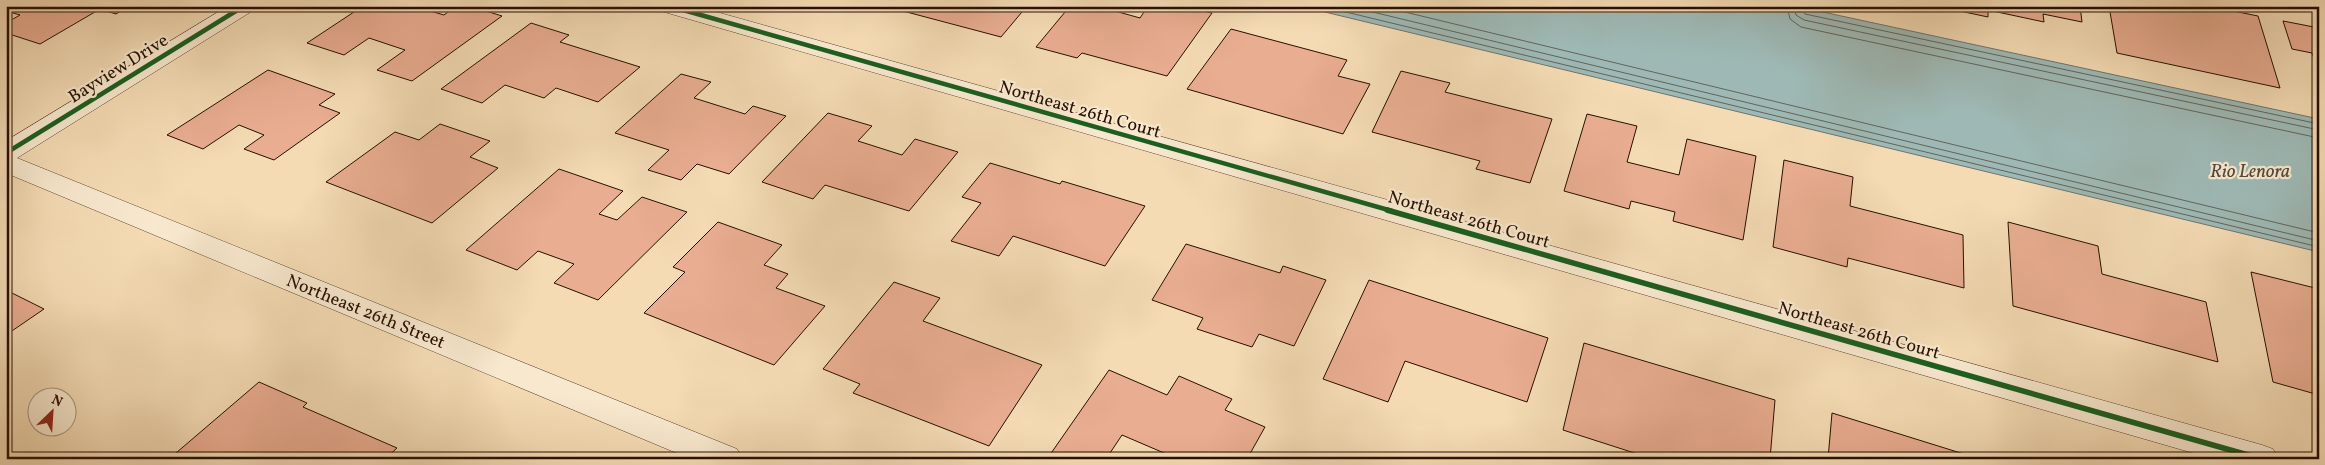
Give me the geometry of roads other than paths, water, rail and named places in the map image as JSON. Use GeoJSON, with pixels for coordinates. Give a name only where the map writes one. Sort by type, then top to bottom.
{"type":"FeatureCollection","features":[{"type":"Feature","properties":{"kind":"street","name":"Bayview Drive"},"geometry":{"type":"LineString","coordinates":[[6,153],[244,6]]}},
{"type":"Feature","properties":{"kind":"street","name":"Northeast 26th Court"},"geometry":{"type":"LineString","coordinates":[[669,6],[2262,459]]}},
{"type":"Feature","properties":{"kind":"street","name":"Northeast 26th Street"},"geometry":{"type":"LineString","coordinates":[[6,163],[726,459]]}},
{"type":"Feature","properties":{"kind":"water","name":"Rio Lenora"},"geometry":{"type":"Polygon","coordinates":[[[1300,6],[1795,6],[2319,119],[2319,252],[1300,6]]]}}]}
